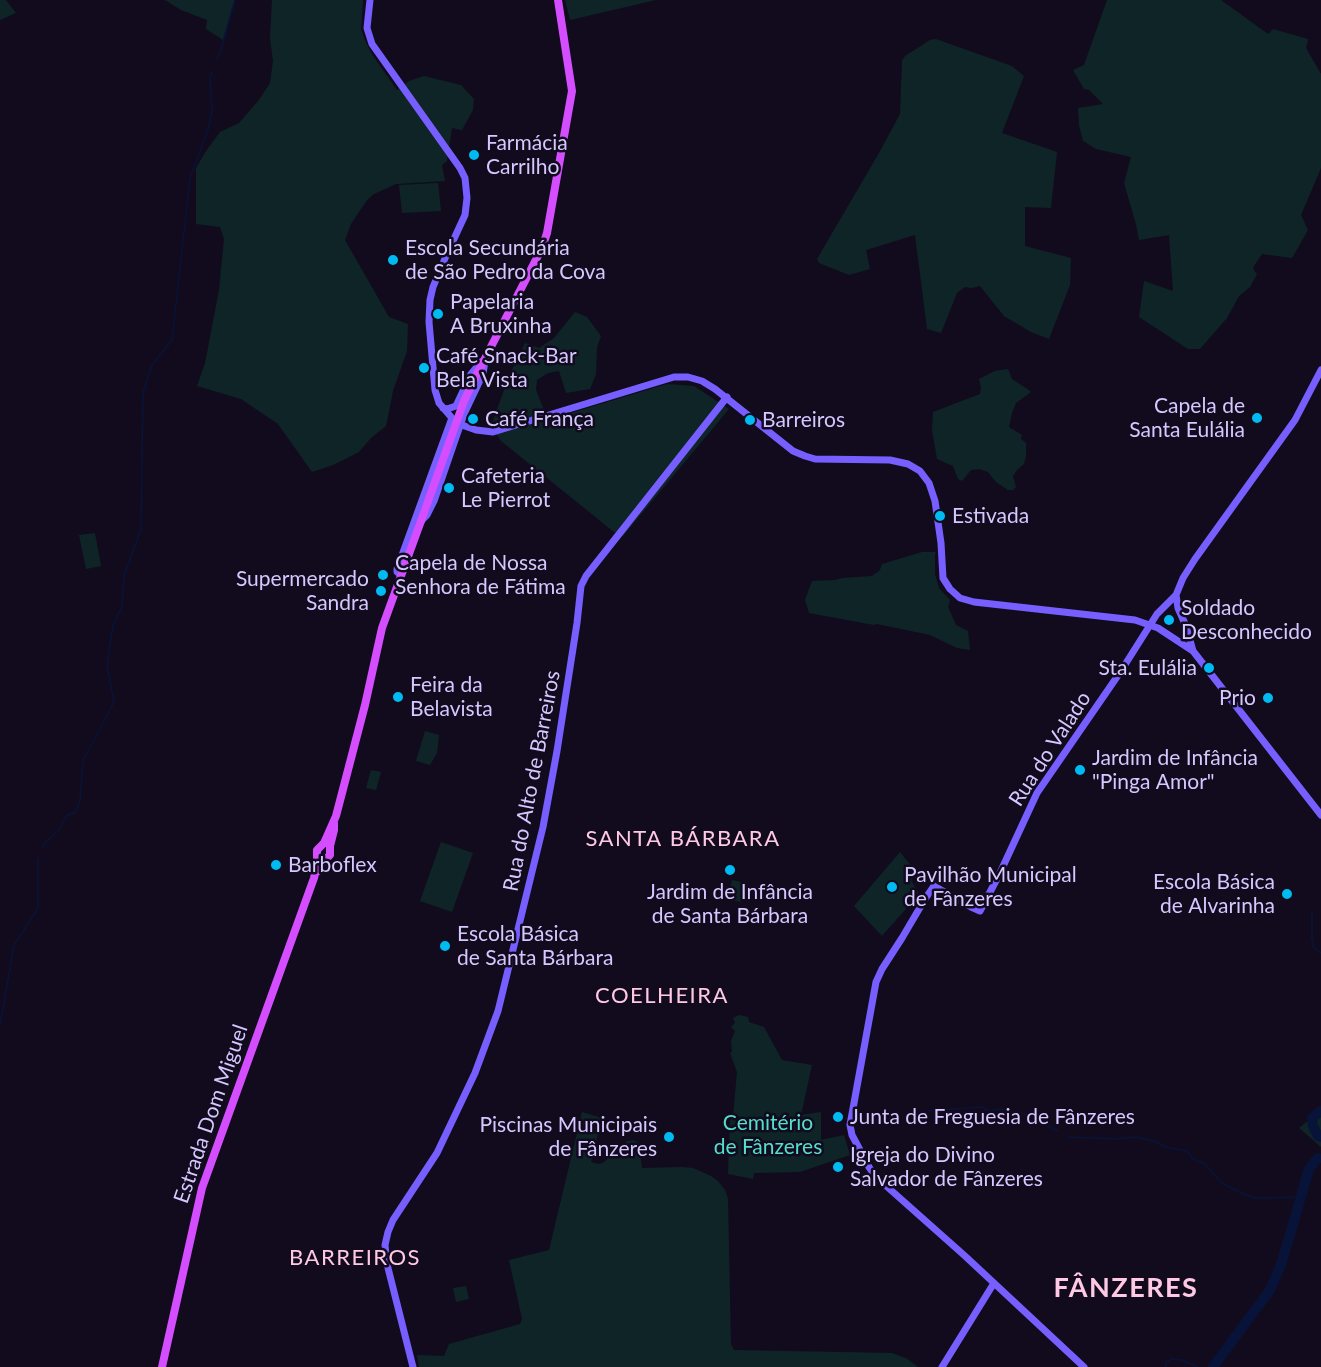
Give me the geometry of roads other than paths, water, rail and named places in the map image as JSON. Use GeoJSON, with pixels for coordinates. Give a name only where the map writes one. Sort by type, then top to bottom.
{"type":"FeatureCollection","features":[{"type":"Feature","properties":{"kind":"main road","name":"Estrada Dom Miguel"},"geometry":{"type":"LineString","coordinates":[[321,858],[330,855],[334,824],[359,730],[382,628],[464,401],[543,248],[549,225],[572,88],[558,0]]}},
{"type":"Feature","properties":{"kind":"main road","name":"Estrada Dom Miguel"},"geometry":{"type":"LineString","coordinates":[[162,1367],[202,1188],[321,858],[317,850],[324,843],[334,824]]}},
{"type":"Feature","properties":{"kind":"main road"},"geometry":{"type":"LineString","coordinates":[[320,846],[325,846],[330,850]]}},
{"type":"Feature","properties":{"kind":"street"},"geometry":{"type":"LineString","coordinates":[[370,0],[367,28],[372,44],[465,178],[467,198],[465,215],[437,276],[430,300],[429,322],[435,390],[439,403],[453,419],[476,430],[493,432],[674,377],[688,376],[702,381],[727,397],[794,451],[805,456],[815,459],[890,460],[908,464],[920,471],[929,483],[941,543],[943,578],[960,598],[974,602],[1135,620],[1158,628],[1175,638],[1193,651],[1321,815]]}},
{"type":"Feature","properties":{"kind":"street","name":"Estrada Dom Miguel"},"geometry":{"type":"LineString","coordinates":[[401,575],[397,569],[456,406],[471,374],[485,358]]}},
{"type":"Feature","properties":{"kind":"street","name":"Estrada Dom Miguel"},"geometry":{"type":"LineString","coordinates":[[421,520],[434,501],[464,414],[483,374],[485,358]]}},
{"type":"Feature","properties":{"kind":"street"},"geometry":{"type":"LineString","coordinates":[[1137,622],[1157,614],[1176,595],[1195,559],[1299,414],[1321,370]]}},
{"type":"Feature","properties":{"kind":"street","name":"Rua do Alto de Barreiros"},"geometry":{"type":"LineString","coordinates":[[413,1367],[387,1264],[388,1232],[393,1220],[437,1153],[475,1073],[498,1011],[543,827],[557,751],[581,586],[586,576],[727,397]]}},
{"type":"Feature","properties":{"kind":"street"},"geometry":{"type":"LineString","coordinates":[[443,408],[456,406]]}},
{"type":"Feature","properties":{"kind":"street"},"geometry":{"type":"LineString","coordinates":[[1176,595],[1178,608],[1193,651]]}},
{"type":"Feature","properties":{"kind":"street"},"geometry":{"type":"LineString","coordinates":[[1166,605],[1178,608]]}},
{"type":"Feature","properties":{"kind":"street","name":"Rua do Valado"},"geometry":{"type":"LineString","coordinates":[[994,1284],[875,1176],[852,1135],[850,1125],[876,982],[934,886],[980,911],[1037,793],[1157,614]]}},
{"type":"Feature","properties":{"kind":"street"},"geometry":{"type":"LineString","coordinates":[[1175,638],[1184,635],[1186,626]]}},
{"type":"Feature","properties":{"kind":"street"},"geometry":{"type":"LineString","coordinates":[[943,1365],[994,1284],[1084,1367]]}},
{"type":"Feature","properties":{"kind":"waterway"},"geometry":{"type":"LineString","coordinates":[[217,60],[235,0]]}},
{"type":"Feature","properties":{"kind":"waterway"},"geometry":{"type":"LineString","coordinates":[[42,848],[59,830],[66,816],[76,812],[80,800],[83,761],[114,702],[107,666],[113,625],[122,606],[124,576],[141,529],[143,393],[152,365],[172,340],[190,178],[208,130],[212,111],[210,77],[212,72]]}},
{"type":"Feature","properties":{"kind":"waterway"},"geometry":{"type":"LineString","coordinates":[[0,1025],[14,945],[38,908],[38,858]]}},
{"type":"Feature","properties":{"kind":"waterway"},"geometry":{"type":"LineString","coordinates":[[1312,911],[1312,940],[1314,948],[1321,953]]}},
{"type":"Feature","properties":{"kind":"waterway"},"geometry":{"type":"LineString","coordinates":[[926,1111],[981,1107],[990,1111],[999,1109],[1025,1114],[1058,1131]]}},
{"type":"Feature","properties":{"kind":"waterway"},"geometry":{"type":"LineString","coordinates":[[1321,1111],[1312,1118],[1313,1126],[1318,1136],[1321,1137]]}},
{"type":"Feature","properties":{"kind":"waterway"},"geometry":{"type":"LineString","coordinates":[[1068,1137],[1116,1139],[1137,1137],[1154,1141],[1165,1147],[1187,1151],[1193,1159],[1205,1164],[1222,1183],[1243,1194],[1257,1198],[1301,1197]]}},
{"type":"Feature","properties":{"kind":"waterway"},"geometry":{"type":"LineString","coordinates":[[1213,1367],[1270,1290],[1281,1265],[1309,1169],[1318,1158]]}},
{"type":"Feature","properties":{"kind":"waterway"},"geometry":{"type":"LineString","coordinates":[[1166,1367],[1166,1363],[1171,1359],[1182,1360],[1197,1367]]}},
{"type":"Feature","properties":{"kind":"place","name":"Farmácia Carrilho"},"geometry":{"type":"Point","coordinates":[474,155]}},
{"type":"Feature","properties":{"kind":"place","name":"Escola Secundária de São Pedro da Cova"},"geometry":{"type":"Point","coordinates":[393,260]}},
{"type":"Feature","properties":{"kind":"place","name":"Papelaria A Bruxinha"},"geometry":{"type":"Point","coordinates":[438,314]}},
{"type":"Feature","properties":{"kind":"place","name":"Café Snack-Bar Bela Vista"},"geometry":{"type":"Point","coordinates":[424,368]}},
{"type":"Feature","properties":{"kind":"place","name":"Capela de Santa Eulália"},"geometry":{"type":"Point","coordinates":[1257,418]}},
{"type":"Feature","properties":{"kind":"place","name":"Café França"},"geometry":{"type":"Point","coordinates":[473,419]}},
{"type":"Feature","properties":{"kind":"place","name":"Barreiros"},"geometry":{"type":"Point","coordinates":[750,420]}},
{"type":"Feature","properties":{"kind":"place","name":"Cafeteria Le Pierrot"},"geometry":{"type":"Point","coordinates":[449,488]}},
{"type":"Feature","properties":{"kind":"place","name":"Estivada"},"geometry":{"type":"Point","coordinates":[940,516]}},
{"type":"Feature","properties":{"kind":"place","name":"Capela de Nossa Senhora de Fátima"},"geometry":{"type":"Point","coordinates":[383,575]}},
{"type":"Feature","properties":{"kind":"place","name":"Supermercado Sandra"},"geometry":{"type":"Point","coordinates":[381,591]}},
{"type":"Feature","properties":{"kind":"place","name":"Soldado Desconhecido"},"geometry":{"type":"Point","coordinates":[1169,620]}},
{"type":"Feature","properties":{"kind":"place","name":"Sta. Eulália"},"geometry":{"type":"Point","coordinates":[1209,668]}},
{"type":"Feature","properties":{"kind":"place","name":"Feira da Belavista"},"geometry":{"type":"Point","coordinates":[398,697]}},
{"type":"Feature","properties":{"kind":"place","name":"Prio"},"geometry":{"type":"Point","coordinates":[1268,698]}},
{"type":"Feature","properties":{"kind":"place","name":"Jardim de Infância \"Pinga Amor\""},"geometry":{"type":"Point","coordinates":[1080,770]}},
{"type":"Feature","properties":{"kind":"place","name":"Barboflex"},"geometry":{"type":"Point","coordinates":[276,865]}},
{"type":"Feature","properties":{"kind":"place","name":"Jardim de Infância de Santa Bárbara"},"geometry":{"type":"Point","coordinates":[730,870]}},
{"type":"Feature","properties":{"kind":"place","name":"Pavilhão Municipal de Fânzeres"},"geometry":{"type":"Point","coordinates":[892,887]}},
{"type":"Feature","properties":{"kind":"place","name":"Escola Básica de Alvarinha"},"geometry":{"type":"Point","coordinates":[1287,894]}},
{"type":"Feature","properties":{"kind":"place","name":"Escola Básica de Santa Bárbara"},"geometry":{"type":"Point","coordinates":[445,946]}},
{"type":"Feature","properties":{"kind":"place","name":"Junta de Freguesia de Fânzeres"},"geometry":{"type":"Point","coordinates":[838,1117]}},
{"type":"Feature","properties":{"kind":"place","name":"Piscinas Municipais de Fânzeres"},"geometry":{"type":"Point","coordinates":[669,1137]}},
{"type":"Feature","properties":{"kind":"place","name":"Igreja do Divino Salvador de Fânzeres"},"geometry":{"type":"Point","coordinates":[838,1167]}},
{"type":"Feature","properties":{"kind":"district","name":"SANTA BÁRBARA"},"geometry":{"type":"Point","coordinates":[683,839]}},
{"type":"Feature","properties":{"kind":"district","name":"COELHEIRA"},"geometry":{"type":"Point","coordinates":[662,996]}},
{"type":"Feature","properties":{"kind":"district","name":"BARREIROS"},"geometry":{"type":"Point","coordinates":[355,1258]}},
{"type":"Feature","properties":{"kind":"district","name":"FÂNZERES"},"geometry":{"type":"Point","coordinates":[1126,1288]}},
{"type":"Feature","properties":{"kind":"park label","name":"Cemitério de Fânzeres"},"geometry":{"type":"Point","coordinates":[768,1135]}}]}
